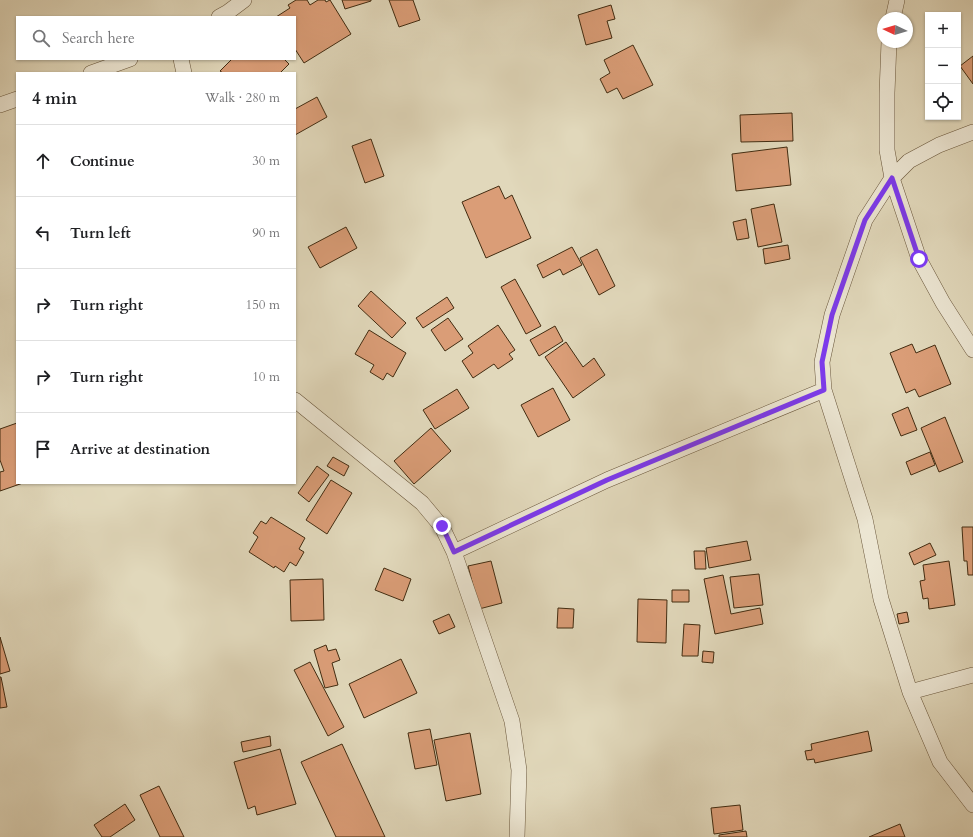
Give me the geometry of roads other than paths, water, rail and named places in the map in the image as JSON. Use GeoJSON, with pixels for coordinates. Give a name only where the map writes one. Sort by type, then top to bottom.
{"type":"FeatureCollection","features":[{"type":"Feature","properties":{"kind":"street"},"geometry":{"type":"LineString","coordinates":[[221,16],[244,0]]}},
{"type":"Feature","properties":{"kind":"street"},"geometry":{"type":"LineString","coordinates":[[894,12],[897,0]]}},
{"type":"Feature","properties":{"kind":"street"},"geometry":{"type":"LineString","coordinates":[[889,48],[887,150],[892,178],[919,259],[943,303],[973,350]]}},
{"type":"Feature","properties":{"kind":"street"},"geometry":{"type":"LineString","coordinates":[[94,72],[127,60]]}},
{"type":"Feature","properties":{"kind":"street"},"geometry":{"type":"LineString","coordinates":[[181,60],[184,72]]}},
{"type":"Feature","properties":{"kind":"street"},"geometry":{"type":"LineString","coordinates":[[0,106],[16,99]]}},
{"type":"Feature","properties":{"kind":"street"},"geometry":{"type":"LineString","coordinates":[[973,132],[939,145],[909,162],[892,178],[865,220],[832,315],[822,362],[824,390],[865,519],[881,598],[910,692],[940,762],[973,805]]}},
{"type":"Feature","properties":{"kind":"street"},"geometry":{"type":"LineString","coordinates":[[454,552],[607,480],[824,390]]}},
{"type":"Feature","properties":{"kind":"street"},"geometry":{"type":"LineString","coordinates":[[296,401],[422,503],[442,526],[454,552],[512,721],[519,770],[517,837]]}},
{"type":"Feature","properties":{"kind":"street"},"geometry":{"type":"LineString","coordinates":[[910,692],[973,675]]}}]}
